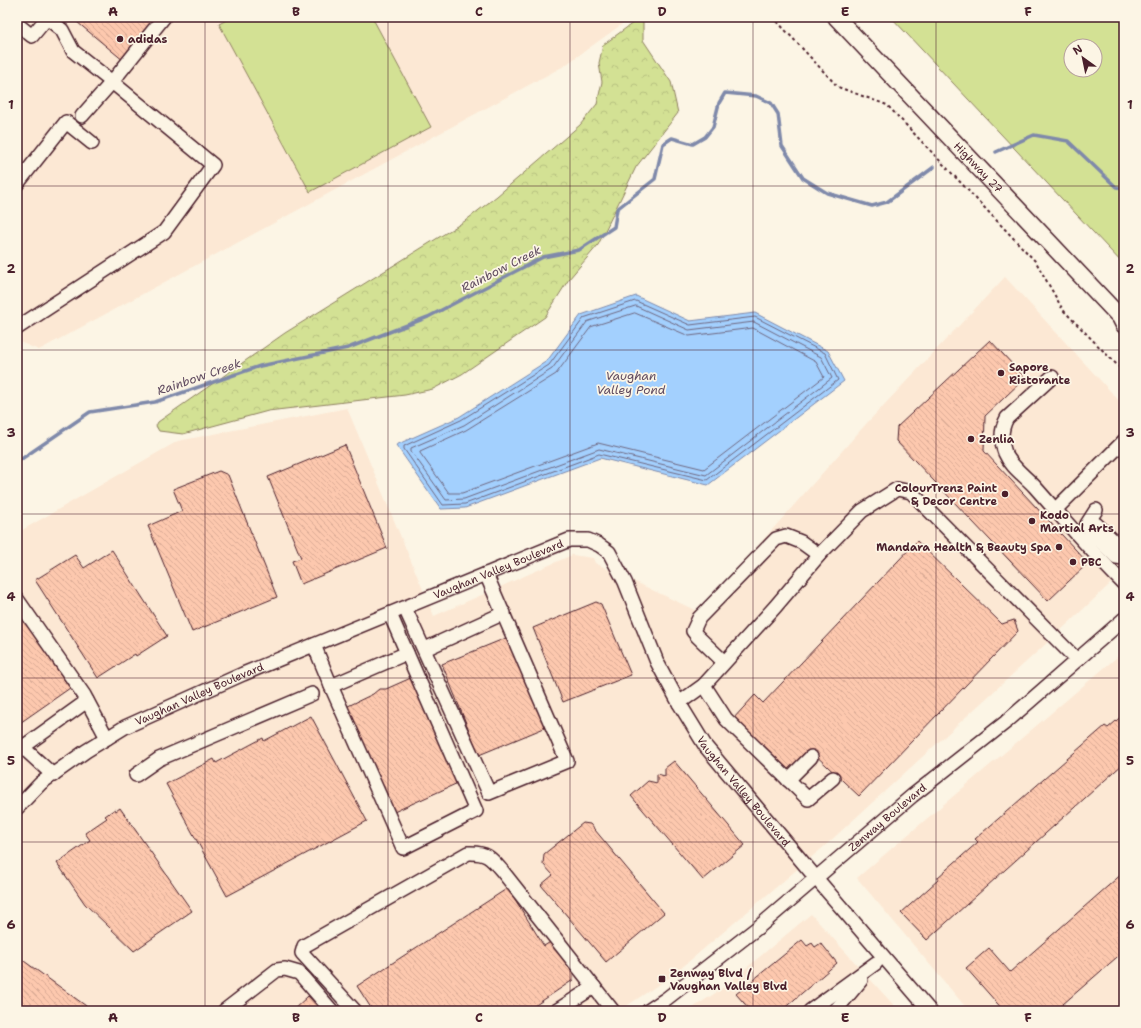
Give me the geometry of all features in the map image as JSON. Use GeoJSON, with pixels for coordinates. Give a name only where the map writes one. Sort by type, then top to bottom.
{"type":"FeatureCollection","features":[{"type":"Feature","properties":{"kind":"main road","name":"Highway 27"},"geometry":{"type":"LineString","coordinates":[[836,17],[1123,320]]}},
{"type":"Feature","properties":{"kind":"street"},"geometry":{"type":"LineString","coordinates":[[82,116],[112,82],[164,17]]}},
{"type":"Feature","properties":{"kind":"street"},"geometry":{"type":"LineString","coordinates":[[17,24],[32,36],[47,18],[62,30],[74,51],[213,165],[164,232],[17,328]]}},
{"type":"Feature","properties":{"kind":"street"},"geometry":{"type":"LineString","coordinates":[[17,184],[66,122],[92,143]]}},
{"type":"Feature","properties":{"kind":"street"},"geometry":{"type":"LineString","coordinates":[[1052,377],[1007,418],[1003,425],[1001,437],[1005,453],[1009,460],[1054,510],[1124,584]]}},
{"type":"Feature","properties":{"kind":"street"},"geometry":{"type":"LineString","coordinates":[[1054,510],[1124,441]]}},
{"type":"Feature","properties":{"kind":"street"},"geometry":{"type":"LineString","coordinates":[[679,704],[704,685],[775,607],[819,554],[862,511],[897,489],[911,492],[1077,660]]}},
{"type":"Feature","properties":{"kind":"street"},"geometry":{"type":"LineString","coordinates":[[1124,551],[1095,524],[1094,514],[1087,524],[1092,532],[1116,557],[1124,558]]}},
{"type":"Feature","properties":{"kind":"street"},"geometry":{"type":"LineString","coordinates":[[724,662],[693,631],[699,618],[776,539],[786,536],[801,542],[819,554]]}},
{"type":"Feature","properties":{"kind":"street","name":"Vaughan Valley Boulevard"},"geometry":{"type":"LineString","coordinates":[[17,808],[42,783],[125,727],[236,677],[569,540],[588,540],[609,552],[626,582],[657,662],[679,704],[706,747],[816,878],[879,960],[930,1011]]}},
{"type":"Feature","properties":{"kind":"street"},"geometry":{"type":"LineString","coordinates":[[405,608],[425,649],[489,793],[567,761],[486,574]]}},
{"type":"Feature","properties":{"kind":"street"},"geometry":{"type":"LineString","coordinates":[[17,599],[87,701],[107,738]]}},
{"type":"Feature","properties":{"kind":"street"},"geometry":{"type":"LineString","coordinates":[[425,649],[504,613]]}},
{"type":"Feature","properties":{"kind":"street"},"geometry":{"type":"LineString","coordinates":[[314,645],[403,848],[476,811],[390,614]]}},
{"type":"Feature","properties":{"kind":"street","name":"Zenway Boulevard"},"geometry":{"type":"LineString","coordinates":[[648,1011],[666,999],[761,925],[912,796],[1006,722],[1124,619]]}},
{"type":"Feature","properties":{"kind":"street"},"geometry":{"type":"LineString","coordinates":[[331,686],[407,653]]}},
{"type":"Feature","properties":{"kind":"street"},"geometry":{"type":"LineString","coordinates":[[704,685],[726,719],[808,799],[833,778]]}},
{"type":"Feature","properties":{"kind":"street"},"geometry":{"type":"LineString","coordinates":[[136,775],[159,759],[312,694]]}},
{"type":"Feature","properties":{"kind":"street"},"geometry":{"type":"LineString","coordinates":[[53,775],[20,744],[87,701]]}},
{"type":"Feature","properties":{"kind":"street"},"geometry":{"type":"LineString","coordinates":[[788,780],[811,757]]}},
{"type":"Feature","properties":{"kind":"street"},"geometry":{"type":"LineString","coordinates":[[355,1011],[302,953],[304,946],[468,853],[477,853],[489,856],[613,1011]]}},
{"type":"Feature","properties":{"kind":"street"},"geometry":{"type":"LineString","coordinates":[[810,1011],[879,960]]}},
{"type":"Feature","properties":{"kind":"street"},"geometry":{"type":"LineString","coordinates":[[836,1011],[879,960]]}},
{"type":"Feature","properties":{"kind":"street"},"geometry":{"type":"LineString","coordinates":[[224,1011],[277,970],[285,969],[299,973],[332,1011]]}},
{"type":"Feature","properties":{"kind":"street"},"geometry":{"type":"LineString","coordinates":[[556,1011],[594,987]]}},
{"type":"Feature","properties":{"kind":"path"},"geometry":{"type":"LineString","coordinates":[[773,17],[838,87],[887,105],[1036,262],[1063,310],[1124,372]]}},
{"type":"Feature","properties":{"kind":"shaded area"},"geometry":{"type":"Polygon","coordinates":[[[17,17],[632,17],[564,66],[39,350],[17,341],[17,17]]]}},
{"type":"Feature","properties":{"kind":"shaded area"},"geometry":{"type":"Polygon","coordinates":[[[1005,277],[1124,406],[1124,571],[827,844],[673,975],[619,1011],[17,1011],[17,533],[178,441],[347,408],[434,616],[572,555],[593,558],[595,563],[699,612],[866,424],[1005,277]]]}},
{"type":"Feature","properties":{"kind":"shaded area"},"geometry":{"type":"Polygon","coordinates":[[[1123,652],[1124,1011],[969,1011],[857,878],[1123,652]]]}},
{"type":"Feature","properties":{"kind":"shaded area"},"geometry":{"type":"Polygon","coordinates":[[[811,914],[899,1011],[688,1011],[720,990],[811,914]]]}},
{"type":"Feature","properties":{"kind":"green space"},"geometry":{"type":"Polygon","coordinates":[[[232,17],[372,17],[431,127],[310,192],[219,24],[232,17]]]}},
{"type":"Feature","properties":{"kind":"green space"},"geometry":{"type":"Polygon","coordinates":[[[643,17],[643,40],[671,82],[678,113],[636,167],[598,245],[569,279],[545,317],[462,374],[433,389],[405,395],[268,411],[183,434],[159,431],[156,426],[158,422],[285,333],[465,221],[497,196],[580,125],[597,104],[602,82],[599,63],[603,45],[643,17]]]}},
{"type":"Feature","properties":{"kind":"green space"},"geometry":{"type":"Polygon","coordinates":[[[891,17],[1124,17],[1124,265],[891,17]]]}},
{"type":"Feature","properties":{"kind":"water","name":"Vaughan Valley Pond"},"geometry":{"type":"Polygon","coordinates":[[[636,296],[690,321],[755,313],[828,351],[844,381],[708,485],[600,458],[465,508],[441,509],[396,445],[459,417],[547,361],[581,315],[636,296]]]}},
{"type":"Feature","properties":{"kind":"building","name":"adidas"},"geometry":{"type":"Polygon","coordinates":[[[71,17],[160,17],[124,61],[71,17]]]}},
{"type":"Feature","properties":{"kind":"building"},"geometry":{"type":"Polygon","coordinates":[[[990,340],[1025,378],[985,416],[984,451],[1088,563],[1048,601],[896,441],[897,427],[990,340]]]}},
{"type":"Feature","properties":{"kind":"building"},"geometry":{"type":"Polygon","coordinates":[[[345,445],[387,548],[301,584],[292,561],[301,558],[268,477],[345,445]]]}},
{"type":"Feature","properties":{"kind":"building"},"geometry":{"type":"Polygon","coordinates":[[[219,471],[228,475],[277,597],[192,632],[148,526],[182,511],[173,489],[219,471]]]}},
{"type":"Feature","properties":{"kind":"building"},"geometry":{"type":"Polygon","coordinates":[[[917,541],[1002,624],[1014,620],[1018,631],[859,796],[811,751],[789,775],[732,720],[755,695],[763,703],[917,541]]]}},
{"type":"Feature","properties":{"kind":"building"},"geometry":{"type":"Polygon","coordinates":[[[112,550],[167,636],[136,656],[135,654],[98,678],[35,580],[75,555],[84,568],[112,550]]]}},
{"type":"Feature","properties":{"kind":"building"},"geometry":{"type":"Polygon","coordinates":[[[596,602],[601,604],[631,675],[563,702],[533,628],[596,602]]]}},
{"type":"Feature","properties":{"kind":"building"},"geometry":{"type":"Polygon","coordinates":[[[18,612],[70,688],[17,725],[17,613],[18,612]]]}},
{"type":"Feature","properties":{"kind":"building"},"geometry":{"type":"Polygon","coordinates":[[[511,636],[549,726],[479,755],[442,664],[511,636]]]}},
{"type":"Feature","properties":{"kind":"building"},"geometry":{"type":"Polygon","coordinates":[[[413,677],[460,782],[394,812],[346,707],[373,694],[379,689],[386,689],[413,677]]]}},
{"type":"Feature","properties":{"kind":"building"},"geometry":{"type":"Polygon","coordinates":[[[1124,714],[1124,763],[927,940],[901,913],[938,880],[938,877],[978,842],[975,839],[1105,726],[1108,728],[1124,714]]]}},
{"type":"Feature","properties":{"kind":"building"},"geometry":{"type":"Polygon","coordinates":[[[311,716],[367,821],[227,896],[166,784],[214,759],[216,763],[263,738],[264,741],[311,716]]]}},
{"type":"Feature","properties":{"kind":"building"},"geometry":{"type":"Polygon","coordinates":[[[674,761],[745,845],[703,880],[631,796],[648,781],[657,783],[657,774],[665,776],[665,768],[674,761]]]}},
{"type":"Feature","properties":{"kind":"building"},"geometry":{"type":"Polygon","coordinates":[[[120,808],[192,911],[134,951],[85,904],[57,863],[90,840],[85,833],[107,818],[105,816],[115,809],[116,811],[120,808]]]}},
{"type":"Feature","properties":{"kind":"building"},"geometry":{"type":"Polygon","coordinates":[[[583,823],[590,824],[664,913],[606,962],[541,885],[553,875],[543,864],[544,854],[583,823]]]}},
{"type":"Feature","properties":{"kind":"building"},"geometry":{"type":"Polygon","coordinates":[[[1124,872],[1124,951],[1055,1011],[1004,1011],[966,968],[989,948],[1010,972],[1124,872]]]}},
{"type":"Feature","properties":{"kind":"building"},"geometry":{"type":"Polygon","coordinates":[[[508,888],[544,946],[552,941],[573,974],[573,980],[527,1011],[373,1011],[357,986],[508,888]]]}},
{"type":"Feature","properties":{"kind":"building"},"geometry":{"type":"Polygon","coordinates":[[[802,940],[807,946],[812,943],[815,947],[821,943],[837,963],[781,1011],[751,1011],[736,994],[802,940]]]}},
{"type":"Feature","properties":{"kind":"building"},"geometry":{"type":"Polygon","coordinates":[[[17,956],[93,1011],[17,1011],[17,956]]]}},
{"type":"Feature","properties":{"kind":"building"},"geometry":{"type":"Polygon","coordinates":[[[308,996],[322,1011],[292,1011],[308,996]]]}},
{"type":"Feature","properties":{"kind":"waterway","name":"Rainbow Creek"},"geometry":{"type":"LineString","coordinates":[[17,462],[90,412],[155,402],[260,366],[348,348],[428,317],[543,257],[579,250],[614,227],[617,209],[655,179],[663,144],[672,138],[693,144],[705,137],[713,127],[719,103],[725,93],[756,96],[771,103],[778,114],[782,146],[803,178],[827,193],[872,206],[887,202],[934,167]]}},
{"type":"Feature","properties":{"kind":"waterway","name":"Rainbow Creek"},"geometry":{"type":"LineString","coordinates":[[996,152],[1034,135],[1068,141],[1116,187],[1124,188]]}},
{"type":"Feature","properties":{"kind":"place","name":"adidas"},"geometry":{"type":"Point","coordinates":[120,39]}},
{"type":"Feature","properties":{"kind":"place","name":"Sapore Ristorante"},"geometry":{"type":"Point","coordinates":[1001,373]}},
{"type":"Feature","properties":{"kind":"place","name":"Zenlia"},"geometry":{"type":"Point","coordinates":[971,439]}},
{"type":"Feature","properties":{"kind":"place","name":"ColourTrenz Paint & Decor Centre"},"geometry":{"type":"Point","coordinates":[1005,494]}},
{"type":"Feature","properties":{"kind":"place","name":"Kodo Martial Arts"},"geometry":{"type":"Point","coordinates":[1032,521]}},
{"type":"Feature","properties":{"kind":"place","name":"Mandara Health & Beauty Spa"},"geometry":{"type":"Point","coordinates":[1059,547]}},
{"type":"Feature","properties":{"kind":"place","name":"PBC"},"geometry":{"type":"Point","coordinates":[1073,562]}},
{"type":"Feature","properties":{"kind":"place","name":"Zenway Blvd / Vaughan Valley Blvd"},"geometry":{"type":"Point","coordinates":[662,979]}}]}
